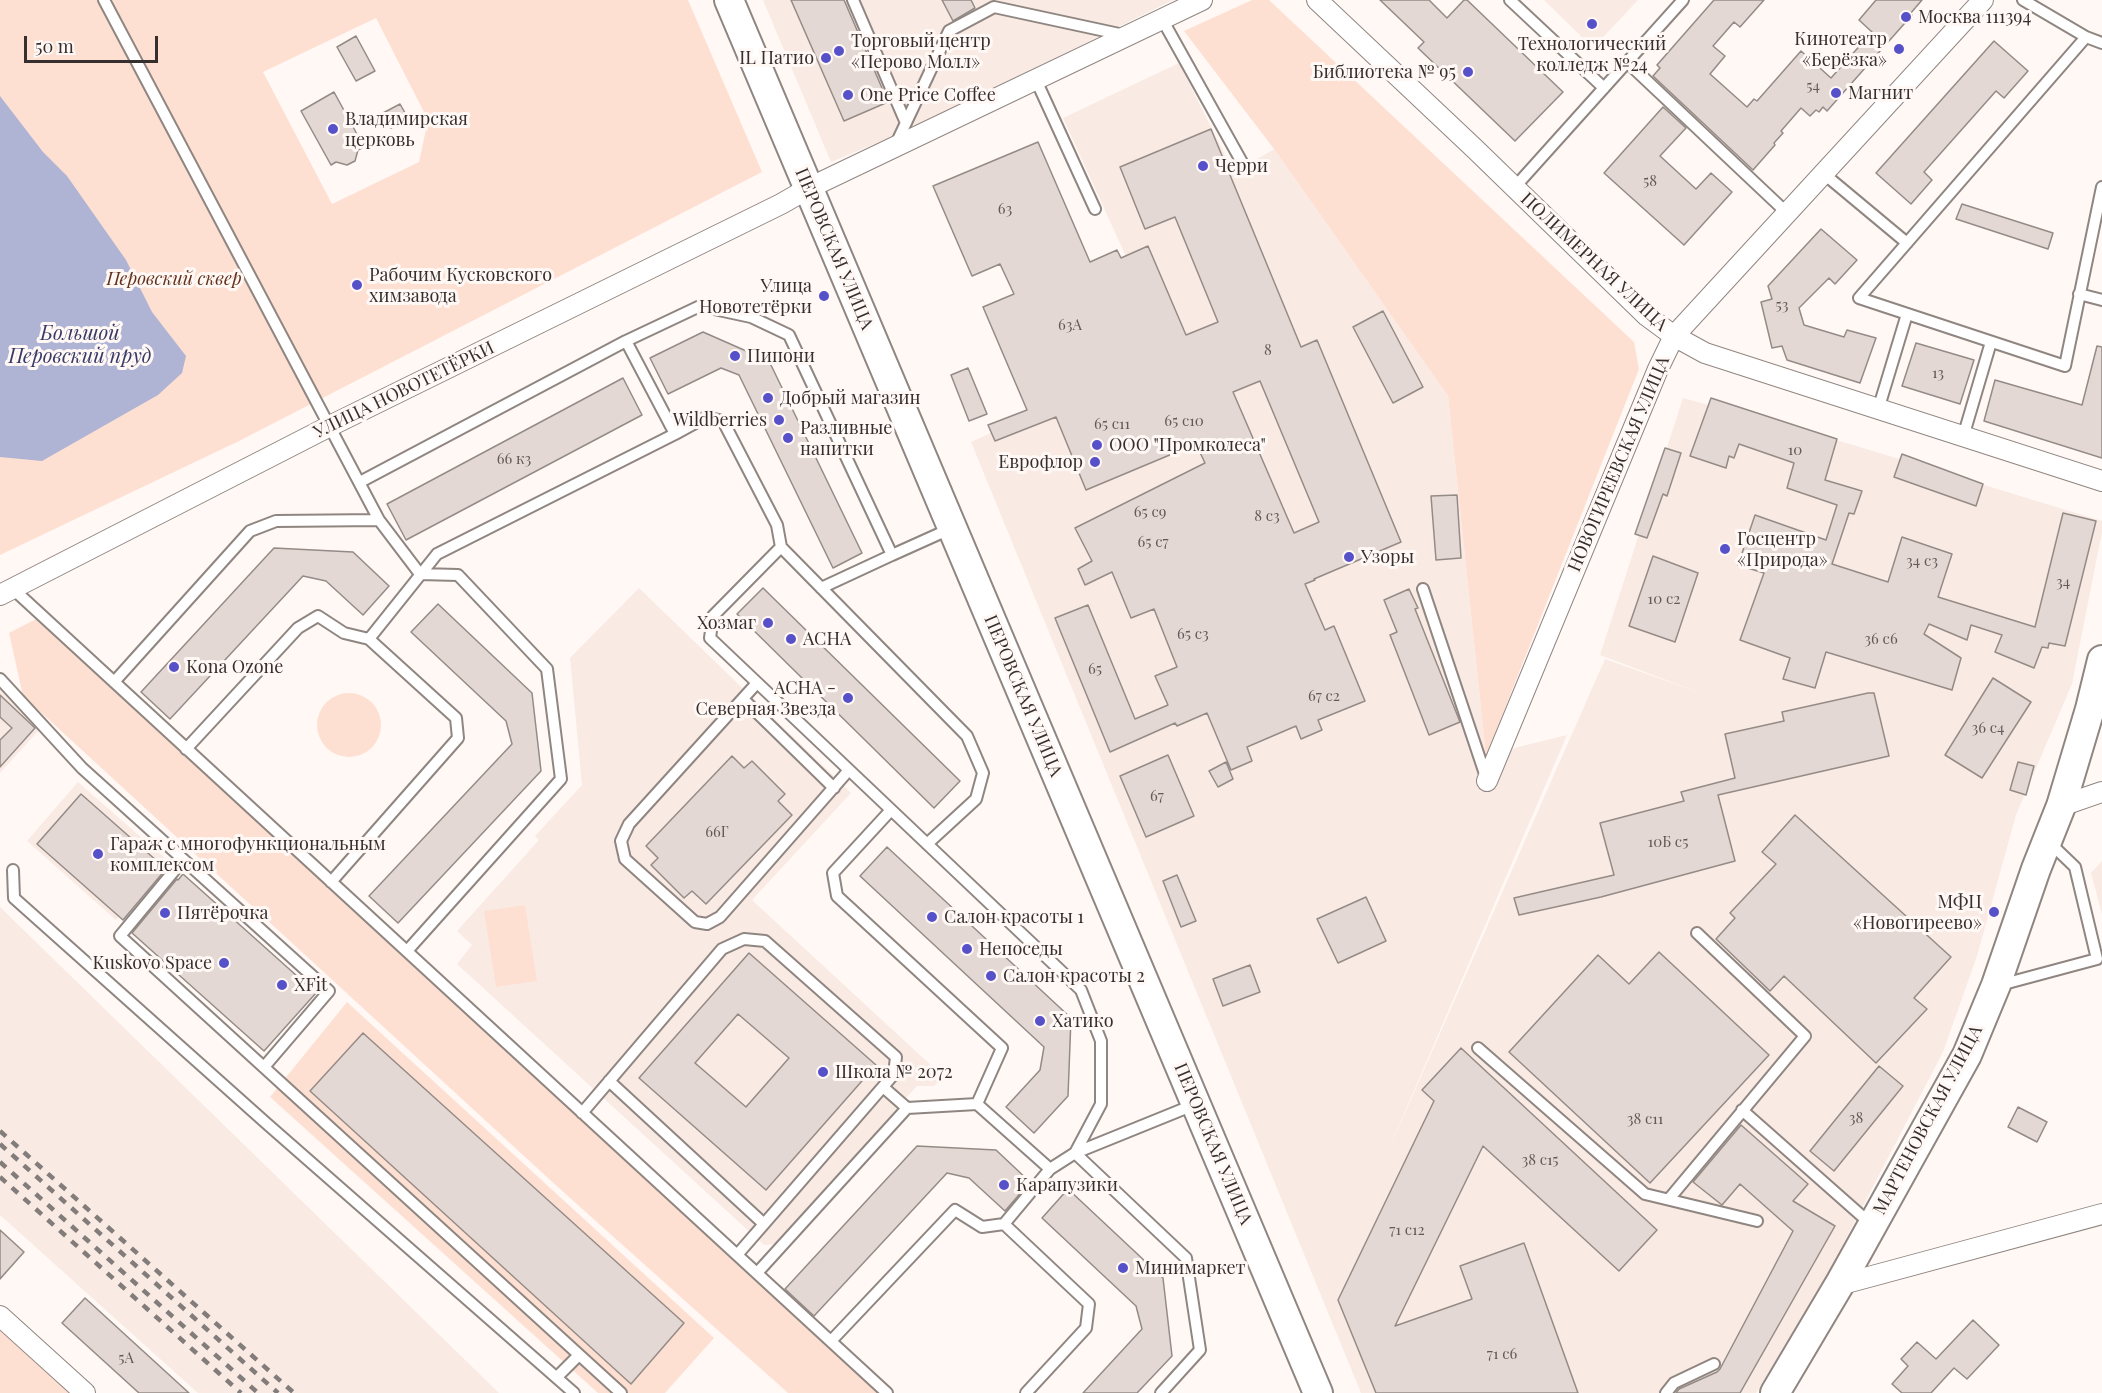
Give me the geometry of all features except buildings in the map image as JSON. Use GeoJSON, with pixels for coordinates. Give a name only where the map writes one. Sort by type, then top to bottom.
{"type":"FeatureCollection","features":[{"type":"Feature","properties":{"kind":"main road","name":"ПЕРОВСКАЯ УЛИЦА"},"geometry":{"type":"LineString","coordinates":[[729,0],[1318,1393]]}},
{"type":"Feature","properties":{"kind":"main road","name":"МАРТЕНОВСКАЯ УЛИЦА"},"geometry":{"type":"LineString","coordinates":[[1775,1393],[1839,1285],[1967,1055],[1996,986],[2061,806],[2102,660]]}},
{"type":"Feature","properties":{"kind":"street","name":"УЛИЦА НОВОТЕТЁРКИ"},"geometry":{"type":"LineString","coordinates":[[6,591],[330,426],[771,209],[809,188],[1202,0]]}},
{"type":"Feature","properties":{"kind":"street","name":"ПОЛИМЕРНАЯ УЛИЦА"},"geometry":{"type":"LineString","coordinates":[[1317,0],[1647,316],[1674,336],[1705,353],[2102,481]]}},
{"type":"Feature","properties":{"kind":"street","name":"НОВОГИРЕЕВСКАЯ УЛИЦА"},"geometry":{"type":"LineString","coordinates":[[1487,781],[1658,369],[1674,336],[1983,0]]}},
{"type":"Feature","properties":{"kind":"street"},"geometry":{"type":"LineString","coordinates":[[2061,806],[2102,792]]}},
{"type":"Feature","properties":{"kind":"street"},"geometry":{"type":"LineString","coordinates":[[1839,1285],[2102,1214]]}},
{"type":"Feature","properties":{"kind":"street"},"geometry":{"type":"LineString","coordinates":[[0,1317],[85,1393]]}},
{"type":"Feature","properties":{"kind":"lane"},"geometry":{"type":"LineString","coordinates":[[104,0],[379,520],[420,574]]}},
{"type":"Feature","properties":{"kind":"lane"},"geometry":{"type":"LineString","coordinates":[[853,0],[906,123]]}},
{"type":"Feature","properties":{"kind":"lane"},"geometry":{"type":"LineString","coordinates":[[1510,0],[1604,88]]}},
{"type":"Feature","properties":{"kind":"lane"},"geometry":{"type":"LineString","coordinates":[[1514,188],[1683,0]]}},
{"type":"Feature","properties":{"kind":"lane"},"geometry":{"type":"LineString","coordinates":[[2023,0],[2102,44]]}},
{"type":"Feature","properties":{"kind":"lane"},"geometry":{"type":"LineString","coordinates":[[894,148],[948,31],[994,7],[1127,36]]}},
{"type":"Feature","properties":{"kind":"lane"},"geometry":{"type":"LineString","coordinates":[[1162,19],[1244,166]]}},
{"type":"Feature","properties":{"kind":"lane"},"geometry":{"type":"LineString","coordinates":[[2086,37],[1859,298],[2065,366],[2102,187]]}},
{"type":"Feature","properties":{"kind":"lane"},"geometry":{"type":"LineString","coordinates":[[1627,62],[1787,213]]}},
{"type":"Feature","properties":{"kind":"lane"},"geometry":{"type":"LineString","coordinates":[[1036,80],[1095,209]]}},
{"type":"Feature","properties":{"kind":"lane"},"geometry":{"type":"LineString","coordinates":[[1823,173],[1907,243]]}},
{"type":"Feature","properties":{"kind":"lane"},"geometry":{"type":"LineString","coordinates":[[2079,294],[2102,300]]}},
{"type":"Feature","properties":{"kind":"lane"},"geometry":{"type":"LineString","coordinates":[[360,482],[626,341],[700,306],[751,316],[789,335],[892,555]]}},
{"type":"Feature","properties":{"kind":"lane"},"geometry":{"type":"LineString","coordinates":[[1878,410],[1907,314]]}},
{"type":"Feature","properties":{"kind":"lane"},"geometry":{"type":"LineString","coordinates":[[626,341],[675,434]]}},
{"type":"Feature","properties":{"kind":"lane"},"geometry":{"type":"LineString","coordinates":[[1963,437],[1991,342]]}},
{"type":"Feature","properties":{"kind":"lane"},"geometry":{"type":"LineString","coordinates":[[369,639],[437,554],[706,417],[723,421],[777,525],[781,547],[967,736],[982,774],[976,799],[927,844]]}},
{"type":"Feature","properties":{"kind":"lane"},"geometry":{"type":"LineString","coordinates":[[114,682],[250,531],[276,520],[379,520]]}},
{"type":"Feature","properties":{"kind":"lane"},"geometry":{"type":"LineString","coordinates":[[821,588],[952,528]]}},
{"type":"Feature","properties":{"kind":"lane"},"geometry":{"type":"LineString","coordinates":[[781,547],[713,616],[710,638],[1081,990],[1101,1041],[1101,1104],[1075,1153]]}},
{"type":"Feature","properties":{"kind":"lane"},"geometry":{"type":"LineString","coordinates":[[407,951],[561,779],[547,669],[458,575],[420,574]]}},
{"type":"Feature","properties":{"kind":"lane"},"geometry":{"type":"LineString","coordinates":[[1423,590],[1487,781]]}},
{"type":"Feature","properties":{"kind":"lane"},"geometry":{"type":"LineString","coordinates":[[6,591],[114,682],[887,1393]]}},
{"type":"Feature","properties":{"kind":"lane"},"geometry":{"type":"LineString","coordinates":[[186,749],[298,628],[318,616],[344,633],[369,639],[456,718],[458,738],[331,882]]}},
{"type":"Feature","properties":{"kind":"lane"},"geometry":{"type":"LineString","coordinates":[[0,679],[82,768],[329,991],[264,1067]]}},
{"type":"Feature","properties":{"kind":"lane"},"geometry":{"type":"LineString","coordinates":[[757,684],[629,824],[621,841],[626,859],[695,922],[707,924],[720,917],[849,770]]}},
{"type":"Feature","properties":{"kind":"lane"},"geometry":{"type":"LineString","coordinates":[[743,699],[834,788]]}},
{"type":"Feature","properties":{"kind":"lane"},"geometry":{"type":"LineString","coordinates":[[891,810],[833,873],[837,896],[1002,1048],[977,1104]]}},
{"type":"Feature","properties":{"kind":"lane"},"geometry":{"type":"LineString","coordinates":[[1996,986],[2097,959],[2075,867],[2047,840]]}},
{"type":"Feature","properties":{"kind":"lane"},"geometry":{"type":"LineString","coordinates":[[183,860],[120,936],[621,1393]]}},
{"type":"Feature","properties":{"kind":"lane"},"geometry":{"type":"LineString","coordinates":[[13,870],[14,898],[574,1393]]}},
{"type":"Feature","properties":{"kind":"lane"},"geometry":{"type":"LineString","coordinates":[[1669,1199],[1805,1036],[1697,933]]}},
{"type":"Feature","properties":{"kind":"lane"},"geometry":{"type":"LineString","coordinates":[[582,1113],[723,949],[744,939],[765,941],[896,1057],[894,1074],[737,1255]]}},
{"type":"Feature","properties":{"kind":"lane"},"geometry":{"type":"LineString","coordinates":[[1478,1048],[1644,1194],[1757,1221]]}},
{"type":"Feature","properties":{"kind":"lane"},"geometry":{"type":"LineString","coordinates":[[609,1082],[764,1224]]}},
{"type":"Feature","properties":{"kind":"lane"},"geometry":{"type":"LineString","coordinates":[[883,1087],[907,1108]]}},
{"type":"Feature","properties":{"kind":"lane"},"geometry":{"type":"LineString","coordinates":[[757,1273],[907,1108],[977,1104],[1050,1169]]}},
{"type":"Feature","properties":{"kind":"lane"},"geometry":{"type":"LineString","coordinates":[[831,1341],[955,1210],[982,1227],[1004,1224],[1050,1169],[1075,1153],[1196,1104]]}},
{"type":"Feature","properties":{"kind":"lane"},"geometry":{"type":"LineString","coordinates":[[1742,1110],[1872,1225]]}},
{"type":"Feature","properties":{"kind":"lane"},"geometry":{"type":"LineString","coordinates":[[1075,1153],[1186,1258],[1200,1350],[1161,1393]]}},
{"type":"Feature","properties":{"kind":"lane"},"geometry":{"type":"LineString","coordinates":[[1004,1224],[1089,1304],[1086,1328],[1026,1393]]}},
{"type":"Feature","properties":{"kind":"lane"},"geometry":{"type":"LineString","coordinates":[[557,1377],[579,1355]]}},
{"type":"Feature","properties":{"kind":"lane"},"geometry":{"type":"LineString","coordinates":[[1666,1393],[1674,1383],[1714,1364]]}},
{"type":"Feature","properties":{"kind":"shaded area"},"geometry":{"type":"Polygon","coordinates":[[[763,0],[1173,0],[913,128],[831,162],[763,0]]]}},
{"type":"Feature","properties":{"kind":"shaded area","name":"Технологический колледж №24"},"geometry":{"type":"Polygon","coordinates":[[[1544,0],[1638,0],[1593,48],[1544,0]]]}},
{"type":"Feature","properties":{"kind":"shaded area"},"geometry":{"type":"Polygon","coordinates":[[[1179,63],[1234,173],[1274,149],[1448,396],[1486,755],[1567,735],[1382,1165],[1605,659],[1703,694],[1600,655],[1683,398],[1850,444],[2102,521],[2102,532],[2072,684],[2016,815],[1977,956],[1943,1052],[1825,1279],[1756,1393],[1361,1393],[971,442],[1169,351],[1063,118],[1179,63]]]}},
{"type":"Feature","properties":{"kind":"shaded area"},"geometry":{"type":"Polygon","coordinates":[[[639,588],[851,793],[752,900],[935,1069],[940,1064],[948,1072],[934,1086],[917,1086],[775,1244],[764,1245],[457,964],[472,945],[457,931],[539,840],[535,836],[582,785],[570,658],[639,588]]]}},
{"type":"Feature","properties":{"kind":"shaded area"},"geometry":{"type":"Polygon","coordinates":[[[0,685],[40,729],[0,773],[0,685]]]}},
{"type":"Feature","properties":{"kind":"shaded area","name":"Гараж с многофункциональным комплексом"},"geometry":{"type":"Polygon","coordinates":[[[78,782],[168,861],[116,920],[27,841],[78,782]]]}},
{"type":"Feature","properties":{"kind":"shaded area"},"geometry":{"type":"Polygon","coordinates":[[[2102,861],[2102,914],[2091,873],[2102,861]]]}},
{"type":"Feature","properties":{"kind":"shaded area"},"geometry":{"type":"Polygon","coordinates":[[[0,907],[499,1393],[198,1393],[0,1215],[0,907]]]}},
{"type":"Feature","properties":{"kind":"green space","name":"Перовский сквер"},"geometry":{"type":"Polygon","coordinates":[[[0,0],[688,0],[762,172],[239,441],[0,555],[0,0]],[[376,18],[263,72],[332,204],[419,162],[428,120],[376,18]]]}},
{"type":"Feature","properties":{"kind":"green space"},"geometry":{"type":"Polygon","coordinates":[[[1252,0],[1269,0],[1634,342],[1639,369],[1486,756],[1448,396],[1274,149],[1184,31],[1252,0]]]}},
{"type":"Feature","properties":{"kind":"green space"},"geometry":{"type":"Polygon","coordinates":[[[36,619],[879,1393],[788,1393],[560,1189],[23,696],[9,633],[36,619]]]}},
{"type":"Feature","properties":{"kind":"green space"},"geometry":{"type":"Polygon","coordinates":[[[349,693],[361,695],[372,702],[379,713],[381,725],[379,737],[372,748],[361,755],[349,757],[337,755],[326,748],[319,737],[317,725],[319,713],[326,702],[337,695],[349,693]]]}},
{"type":"Feature","properties":{"kind":"green space"},"geometry":{"type":"Polygon","coordinates":[[[525,905],[537,981],[496,987],[484,911],[525,905]]]}},
{"type":"Feature","properties":{"kind":"green space"},"geometry":{"type":"Polygon","coordinates":[[[347,1002],[714,1338],[665,1393],[598,1393],[270,1097],[347,1002]]]}},
{"type":"Feature","properties":{"kind":"green space"},"geometry":{"type":"Polygon","coordinates":[[[0,1324],[78,1393],[0,1393],[0,1324]]]}},
{"type":"Feature","properties":{"kind":"water","name":"Большой Перовский пруд"},"geometry":{"type":"Polygon","coordinates":[[[0,96],[43,152],[67,176],[126,260],[152,312],[186,356],[182,373],[158,395],[42,461],[0,457],[0,96]]]}},
{"type":"Feature","properties":{"kind":"railway"},"geometry":{"type":"LineString","coordinates":[[0,1131],[294,1393]]}},
{"type":"Feature","properties":{"kind":"railway"},"geometry":{"type":"LineString","coordinates":[[0,1144],[278,1393]]}},
{"type":"Feature","properties":{"kind":"railway"},"geometry":{"type":"LineString","coordinates":[[0,1162],[258,1393]]}},
{"type":"Feature","properties":{"kind":"railway"},"geometry":{"type":"LineString","coordinates":[[0,1177],[241,1393]]}},
{"type":"Feature","properties":{"kind":"place","name":"Москва 111394"},"geometry":{"type":"Point","coordinates":[1906,17]}},
{"type":"Feature","properties":{"kind":"place","name":"Технологический колледж №24"},"geometry":{"type":"Point","coordinates":[1592,24]}},
{"type":"Feature","properties":{"kind":"place","name":"Кинотеатр «Берёзка»"},"geometry":{"type":"Point","coordinates":[1899,49]}},
{"type":"Feature","properties":{"kind":"place","name":"Торговый центр «Перово Молл»"},"geometry":{"type":"Point","coordinates":[839,51]}},
{"type":"Feature","properties":{"kind":"place","name":"IL Патио"},"geometry":{"type":"Point","coordinates":[826,58]}},
{"type":"Feature","properties":{"kind":"place","name":"Библиотека № 95"},"geometry":{"type":"Point","coordinates":[1468,72]}},
{"type":"Feature","properties":{"kind":"place","name":"Магнит"},"geometry":{"type":"Point","coordinates":[1836,93]}},
{"type":"Feature","properties":{"kind":"place","name":"One Price Coffee"},"geometry":{"type":"Point","coordinates":[848,95]}},
{"type":"Feature","properties":{"kind":"place","name":"Владимирская церковь"},"geometry":{"type":"Point","coordinates":[333,129]}},
{"type":"Feature","properties":{"kind":"place","name":"Черри"},"geometry":{"type":"Point","coordinates":[1203,166]}},
{"type":"Feature","properties":{"kind":"place","name":"Рабочим Кусковского химзавода"},"geometry":{"type":"Point","coordinates":[357,285]}},
{"type":"Feature","properties":{"kind":"place","name":"Улица Новотетёрки"},"geometry":{"type":"Point","coordinates":[824,296]}},
{"type":"Feature","properties":{"kind":"place","name":"Пипони"},"geometry":{"type":"Point","coordinates":[735,356]}},
{"type":"Feature","properties":{"kind":"place","name":"Добрый магазин"},"geometry":{"type":"Point","coordinates":[768,398]}},
{"type":"Feature","properties":{"kind":"place","name":"Wildberries"},"geometry":{"type":"Point","coordinates":[779,420]}},
{"type":"Feature","properties":{"kind":"place","name":"Разливные напитки"},"geometry":{"type":"Point","coordinates":[788,438]}},
{"type":"Feature","properties":{"kind":"place","name":"ООО \"Промколеса\""},"geometry":{"type":"Point","coordinates":[1097,445]}},
{"type":"Feature","properties":{"kind":"place","name":"Еврофлор"},"geometry":{"type":"Point","coordinates":[1095,462]}},
{"type":"Feature","properties":{"kind":"place","name":"Госцентр «Природа»"},"geometry":{"type":"Point","coordinates":[1725,549]}},
{"type":"Feature","properties":{"kind":"place","name":"Узоры"},"geometry":{"type":"Point","coordinates":[1349,557]}},
{"type":"Feature","properties":{"kind":"place","name":"Хозмаг"},"geometry":{"type":"Point","coordinates":[768,623]}},
{"type":"Feature","properties":{"kind":"place","name":"АСНА"},"geometry":{"type":"Point","coordinates":[791,639]}},
{"type":"Feature","properties":{"kind":"place","name":"Kona Ozone"},"geometry":{"type":"Point","coordinates":[174,667]}},
{"type":"Feature","properties":{"kind":"place","name":"АСНА - Северная Звезда"},"geometry":{"type":"Point","coordinates":[848,698]}},
{"type":"Feature","properties":{"kind":"place","name":"Гараж с многофункциональным комплексом"},"geometry":{"type":"Point","coordinates":[98,854]}},
{"type":"Feature","properties":{"kind":"place","name":"МФЦ «Новогиреево»"},"geometry":{"type":"Point","coordinates":[1994,912]}},
{"type":"Feature","properties":{"kind":"place","name":"Пятёрочка"},"geometry":{"type":"Point","coordinates":[165,913]}},
{"type":"Feature","properties":{"kind":"place","name":"Салон красоты 1"},"geometry":{"type":"Point","coordinates":[932,917]}},
{"type":"Feature","properties":{"kind":"place","name":"Непоседы"},"geometry":{"type":"Point","coordinates":[967,949]}},
{"type":"Feature","properties":{"kind":"place","name":"Kuskovo Space"},"geometry":{"type":"Point","coordinates":[224,963]}},
{"type":"Feature","properties":{"kind":"place","name":"Салон красоты 2"},"geometry":{"type":"Point","coordinates":[991,976]}},
{"type":"Feature","properties":{"kind":"place","name":"XFit"},"geometry":{"type":"Point","coordinates":[282,985]}},
{"type":"Feature","properties":{"kind":"place","name":"Хатико"},"geometry":{"type":"Point","coordinates":[1040,1021]}},
{"type":"Feature","properties":{"kind":"place","name":"Школа № 2072"},"geometry":{"type":"Point","coordinates":[823,1072]}},
{"type":"Feature","properties":{"kind":"place","name":"Карапузики"},"geometry":{"type":"Point","coordinates":[1004,1185]}},
{"type":"Feature","properties":{"kind":"place","name":"Минимаркет"},"geometry":{"type":"Point","coordinates":[1123,1268]}}]}
